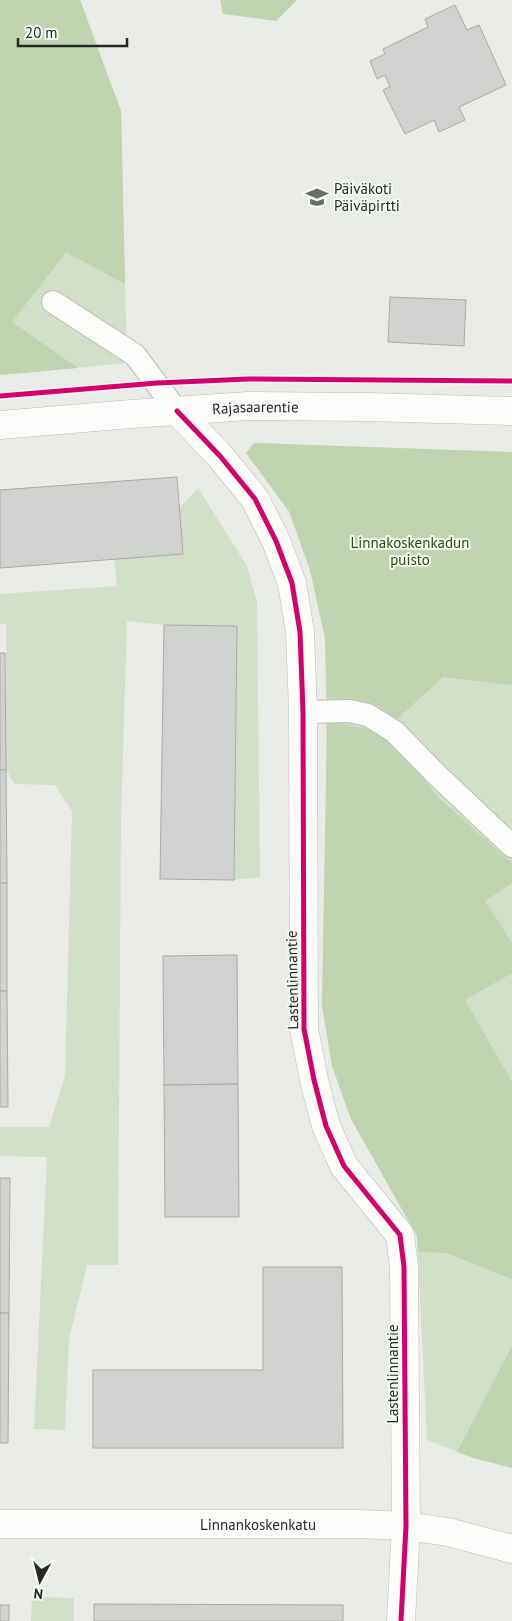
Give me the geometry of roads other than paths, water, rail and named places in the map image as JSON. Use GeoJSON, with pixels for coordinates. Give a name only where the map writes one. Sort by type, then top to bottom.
{"type":"FeatureCollection","features":[{"type":"Feature","properties":{"kind":"street","name":"Rajasaarentie"},"geometry":{"type":"LineString","coordinates":[[0,425],[248,406],[512,411]]}},
{"type":"Feature","properties":{"kind":"street","name":"Lastenlinnantie"},"geometry":{"type":"LineString","coordinates":[[177,411],[220,456],[255,499],[276,540],[292,583],[300,632],[303,712],[304,1029],[314,1080],[326,1126],[344,1166],[400,1235],[404,1267],[406,1526],[401,1621]]}},
{"type":"Feature","properties":{"kind":"street","name":"Linnankoskenkatu"},"geometry":{"type":"LineString","coordinates":[[0,1524],[358,1524],[406,1526],[448,1532],[512,1549]]}},
{"type":"Feature","properties":{"kind":"lane"},"geometry":{"type":"LineString","coordinates":[[53,302],[135,355],[177,411]]}},
{"type":"Feature","properties":{"kind":"lane"},"geometry":{"type":"LineString","coordinates":[[303,712],[349,711],[368,715],[395,732],[512,846]]}},
{"type":"Feature","properties":{"kind":"place","name":"Päiväkoti Päiväpirtti"},"geometry":{"type":"Point","coordinates":[317,197]}},
{"type":"Feature","properties":{"kind":"park label","name":"Linnakoskenkadun puisto"},"geometry":{"type":"Point","coordinates":[410,550]}}]}
